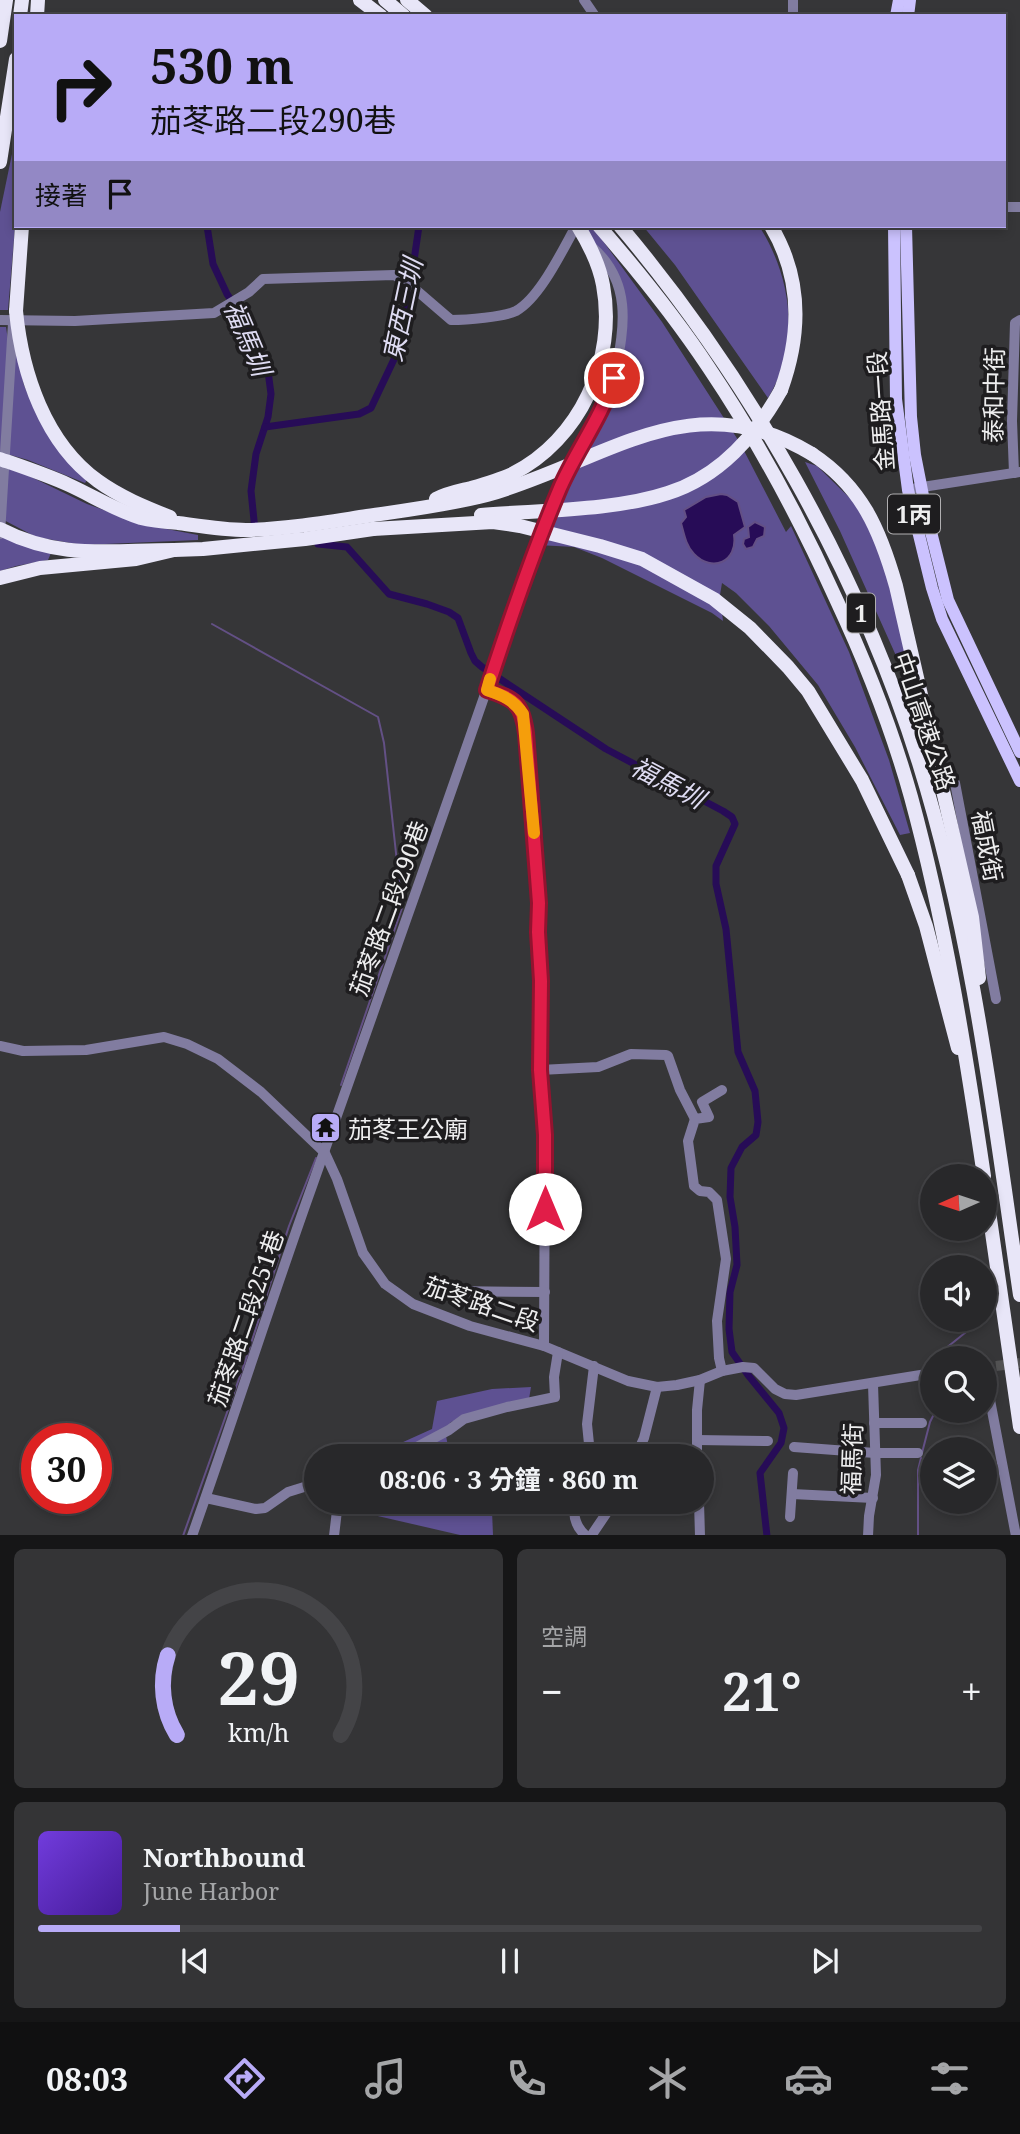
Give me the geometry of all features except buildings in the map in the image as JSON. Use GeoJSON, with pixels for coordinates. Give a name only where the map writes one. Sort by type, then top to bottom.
{"type":"FeatureCollection","features":[{"type":"Feature","properties":{"kind":"highway"},"geometry":{"type":"LineString","coordinates":[[0,41],[6,0]]}},
{"type":"Feature","properties":{"kind":"highway"},"geometry":{"type":"LineString","coordinates":[[360,0],[379,14]]}},
{"type":"Feature","properties":{"kind":"highway"},"geometry":{"type":"LineString","coordinates":[[384,0],[402,14]]}},
{"type":"Feature","properties":{"kind":"highway"},"geometry":{"type":"LineString","coordinates":[[407,0],[424,14]]}},
{"type":"Feature","properties":{"kind":"highway"},"geometry":{"type":"LineString","coordinates":[[0,162],[14,72]]}},
{"type":"Feature","properties":{"kind":"highway"},"geometry":{"type":"LineString","coordinates":[[22,228],[16,311],[20,345],[43,412],[60,442],[75,461],[97,480],[139,505],[188,524]]}},
{"type":"Feature","properties":{"kind":"highway"},"geometry":{"type":"LineString","coordinates":[[417,509],[442,495],[473,488],[512,474],[561,437],[580,410],[603,353],[606,323],[599,268],[578,228]]}},
{"type":"Feature","properties":{"kind":"highway","name":"中山高速公路"},"geometry":{"type":"LineString","coordinates":[[601,228],[709,367],[762,452],[815,552],[862,654],[910,795],[948,954],[964,1037],[982,1164]]}},
{"type":"Feature","properties":{"kind":"highway","name":"中山高速公路"},"geometry":{"type":"LineString","coordinates":[[622,228],[707,339],[799,484],[858,606],[897,703],[925,785],[951,884],[985,1053],[1020,1295]]}},
{"type":"Feature","properties":{"kind":"highway"},"geometry":{"type":"LineString","coordinates":[[0,529],[21,540],[66,551],[203,549],[305,539],[468,516],[613,504],[668,493],[692,483],[737,450],[770,411],[781,390],[793,353],[796,302],[784,252],[772,228]]}},
{"type":"Feature","properties":{"kind":"highway"},"geometry":{"type":"LineString","coordinates":[[0,459],[144,519],[244,530],[307,525],[467,500],[534,480],[654,432],[697,424],[737,425],[772,434],[800,447],[836,472],[855,493],[877,529],[896,586],[972,917],[978,965],[980,1026]]}},
{"type":"Feature","properties":{"kind":"highway"},"geometry":{"type":"LineString","coordinates":[[373,529],[492,522],[520,526],[600,546],[642,559],[714,599],[750,628],[808,691],[862,780],[908,875],[926,926],[955,1040],[970,1077]]}},
{"type":"Feature","properties":{"kind":"highway"},"geometry":{"type":"LineString","coordinates":[[0,578],[40,568],[136,559],[174,550]]}},
{"type":"Feature","properties":{"kind":"highway"},"geometry":{"type":"LineString","coordinates":[[993,1241],[1020,1427]]}},
{"type":"Feature","properties":{"kind":"main road","name":"金馬路一段"},"geometry":{"type":"LineString","coordinates":[[894,228],[896,399],[932,588],[942,619],[1020,781]]}},
{"type":"Feature","properties":{"kind":"main road","name":"金馬路一段"},"geometry":{"type":"LineString","coordinates":[[906,228],[914,489],[948,600],[1020,751]]}},
{"type":"Feature","properties":{"kind":"street"},"geometry":{"type":"LineString","coordinates":[[0,320],[75,321],[214,313],[249,292],[262,279],[394,275],[408,283],[451,320],[506,315],[519,310],[544,282],[576,228]]}},
{"type":"Feature","properties":{"kind":"street","name":"茄苳路二段290巷"},"geometry":{"type":"LineString","coordinates":[[325,1153],[541,536],[561,485],[606,402],[614,378],[623,319],[621,289],[604,257],[586,243],[578,228]]}},
{"type":"Feature","properties":{"kind":"street"},"geometry":{"type":"LineString","coordinates":[[577,404],[593,376],[603,312],[601,285],[586,243]]}},
{"type":"Feature","properties":{"kind":"street"},"geometry":{"type":"LineString","coordinates":[[0,534],[13,320]]}},
{"type":"Feature","properties":{"kind":"street","name":"泰和中街"},"geometry":{"type":"LineString","coordinates":[[1017,472],[1012,421],[1015,323],[1020,320]]}},
{"type":"Feature","properties":{"kind":"street"},"geometry":{"type":"LineString","coordinates":[[914,489],[1017,472]]}},
{"type":"Feature","properties":{"kind":"street"},"geometry":{"type":"LineString","coordinates":[[487,690],[503,695],[518,705],[523,714],[539,903],[540,1070],[545,1135],[544,1346]]}},
{"type":"Feature","properties":{"kind":"street","name":"福成街"},"geometry":{"type":"LineString","coordinates":[[955,783],[996,999]]}},
{"type":"Feature","properties":{"kind":"street","name":"茄苳路二段"},"geometry":{"type":"LineString","coordinates":[[0,1045],[23,1051],[86,1050],[164,1037],[187,1044],[218,1059],[261,1093],[325,1153],[338,1179],[363,1253],[385,1284],[413,1304],[470,1326],[544,1346],[628,1381],[657,1387],[700,1380],[724,1370],[743,1367],[754,1368],[775,1389],[796,1395],[920,1375]]}},
{"type":"Feature","properties":{"kind":"street"},"geometry":{"type":"LineString","coordinates":[[540,1070],[598,1067],[631,1054],[668,1056],[680,1090],[695,1119],[688,1141],[691,1179],[700,1191],[709,1192],[717,1200],[726,1259],[717,1321],[719,1357],[724,1370]]}},
{"type":"Feature","properties":{"kind":"street"},"geometry":{"type":"LineString","coordinates":[[695,1119],[709,1117],[702,1102],[722,1090]]}},
{"type":"Feature","properties":{"kind":"street","name":"茄苳路二段251巷"},"geometry":{"type":"LineString","coordinates":[[192,1535],[325,1153]]}},
{"type":"Feature","properties":{"kind":"street"},"geometry":{"type":"LineString","coordinates":[[446,1291],[545,1292]]}},
{"type":"Feature","properties":{"kind":"street"},"geometry":{"type":"LineString","coordinates":[[423,1444],[464,1419],[555,1397],[554,1377],[558,1352]]}},
{"type":"Feature","properties":{"kind":"street"},"geometry":{"type":"LineString","coordinates":[[589,1444],[587,1424],[594,1366]]}},
{"type":"Feature","properties":{"kind":"street"},"geometry":{"type":"LineString","coordinates":[[696,1444],[700,1380]]}},
{"type":"Feature","properties":{"kind":"street","name":"福馬街"},"geometry":{"type":"LineString","coordinates":[[868,1535],[876,1475],[873,1384]]}},
{"type":"Feature","properties":{"kind":"street"},"geometry":{"type":"LineString","coordinates":[[641,1444],[657,1387]]}},
{"type":"Feature","properties":{"kind":"street"},"geometry":{"type":"LineString","coordinates":[[874,1423],[920,1423]]}},
{"type":"Feature","properties":{"kind":"street"},"geometry":{"type":"LineString","coordinates":[[994,1423],[1016,1535]]}},
{"type":"Feature","properties":{"kind":"street"},"geometry":{"type":"LineString","coordinates":[[696,1440],[768,1441]]}},
{"type":"Feature","properties":{"kind":"street"},"geometry":{"type":"LineString","coordinates":[[794,1447],[918,1453]]}},
{"type":"Feature","properties":{"kind":"street"},"geometry":{"type":"LineString","coordinates":[[790,1517],[793,1473]]}},
{"type":"Feature","properties":{"kind":"street"},"geometry":{"type":"LineString","coordinates":[[206,1498],[256,1509],[265,1508],[288,1492],[304,1487]]}},
{"type":"Feature","properties":{"kind":"street"},"geometry":{"type":"LineString","coordinates":[[792,1494],[873,1498]]}},
{"type":"Feature","properties":{"kind":"street"},"geometry":{"type":"LineString","coordinates":[[334,1535],[337,1514]]}},
{"type":"Feature","properties":{"kind":"street"},"geometry":{"type":"LineString","coordinates":[[574,1514],[576,1523],[588,1535],[605,1514]]}},
{"type":"Feature","properties":{"kind":"street"},"geometry":{"type":"LineString","coordinates":[[699,1514],[700,1535]]}},
{"type":"Feature","properties":{"kind":"shaded area"},"geometry":{"type":"Polygon","coordinates":[[[14,154],[15,228],[8,310],[0,310],[0,212],[14,154]]]}},
{"type":"Feature","properties":{"kind":"shaded area"},"geometry":{"type":"Polygon","coordinates":[[[580,228],[593,228],[662,322],[740,443],[786,532],[791,526],[849,652],[889,760],[910,833],[900,835],[855,747],[818,685],[769,626],[736,593],[722,583],[720,595],[723,621],[602,558],[574,547],[538,545],[612,392],[621,293],[580,228]]]}},
{"type":"Feature","properties":{"kind":"shaded area"},"geometry":{"type":"Polygon","coordinates":[[[645,228],[760,228],[779,267],[788,311],[785,356],[768,398],[675,265],[645,228]]]}},
{"type":"Feature","properties":{"kind":"shaded area"},"geometry":{"type":"Polygon","coordinates":[[[0,327],[6,327],[9,347],[16,348],[24,385],[33,406],[87,480],[85,483],[0,452],[0,327]]]}},
{"type":"Feature","properties":{"kind":"shaded area"},"geometry":{"type":"Polygon","coordinates":[[[805,462],[817,466],[862,510],[883,554],[915,667],[902,669],[840,531],[805,462]]]}},
{"type":"Feature","properties":{"kind":"shaded area"},"geometry":{"type":"Polygon","coordinates":[[[0,466],[25,474],[87,504],[146,525],[198,535],[198,540],[82,545],[36,537],[0,518],[0,466]]]}},
{"type":"Feature","properties":{"kind":"shaded area"},"geometry":{"type":"Polygon","coordinates":[[[721,494],[738,502],[745,527],[734,535],[732,552],[728,558],[722,562],[708,563],[691,551],[681,523],[686,517],[684,510],[706,497],[721,494]]]}},
{"type":"Feature","properties":{"kind":"shaded area"},"geometry":{"type":"Polygon","coordinates":[[[755,522],[765,527],[764,536],[757,539],[753,547],[746,549],[743,544],[744,539],[749,537],[748,527],[755,522]]]}},
{"type":"Feature","properties":{"kind":"shaded area"},"geometry":{"type":"Polygon","coordinates":[[[0,534],[51,553],[48,560],[0,571],[0,534]]]}},
{"type":"Feature","properties":{"kind":"shaded area"},"geometry":{"type":"Polygon","coordinates":[[[531,1387],[529,1399],[451,1422],[445,1431],[448,1444],[399,1444],[432,1429],[437,1401],[492,1389],[531,1387]]]}},
{"type":"Feature","properties":{"kind":"shaded area"},"geometry":{"type":"Polygon","coordinates":[[[369,1514],[492,1514],[493,1535],[460,1535],[369,1514]]]}},
{"type":"Feature","properties":{"kind":"waterway","name":"福馬圳"},"geometry":{"type":"LineString","coordinates":[[207,228],[213,264],[227,294],[249,327],[268,371],[271,394],[268,417],[256,454],[251,491],[255,530]]}},
{"type":"Feature","properties":{"kind":"waterway","name":"東西三圳"},"geometry":{"type":"LineString","coordinates":[[265,427],[359,414],[371,408],[397,353],[419,228]]}},
{"type":"Feature","properties":{"kind":"waterway","name":"福馬圳"},"geometry":{"type":"LineString","coordinates":[[318,544],[347,547],[389,594],[449,612],[458,618],[471,653],[482,667],[606,749],[732,817],[735,824],[716,866],[716,884],[726,929],[738,1052],[755,1091],[758,1122],[756,1135],[742,1147],[731,1168],[730,1197],[737,1265],[730,1292],[729,1329],[732,1352],[779,1413],[784,1428],[781,1443],[760,1473],[767,1535]]}},
{"type":"Feature","properties":{"kind":"waterway"},"geometry":{"type":"LineString","coordinates":[[212,624],[378,717],[384,743],[402,908],[341,1085]]}},
{"type":"Feature","properties":{"kind":"waterway"},"geometry":{"type":"LineString","coordinates":[[183,1535],[245,1362],[289,1226],[316,1158]]}},
{"type":"Feature","properties":{"kind":"waterway"},"geometry":{"type":"LineString","coordinates":[[949,1346],[966,1332]]}},
{"type":"Feature","properties":{"kind":"waterway"},"geometry":{"type":"LineString","coordinates":[[926,1437],[930,1423]]}},
{"type":"Feature","properties":{"kind":"waterway"},"geometry":{"type":"LineString","coordinates":[[918,1535],[920,1462]]}},
{"type":"Feature","properties":{"kind":"tunnel"},"geometry":{"type":"LineString","coordinates":[[997,1366],[1020,1363]]}},
{"type":"Feature","properties":{"kind":"slow traffic"},"geometry":{"type":"LineString","coordinates":[[490,679],[487,690],[503,695],[518,705],[523,714],[534,833]]}},
{"type":"Feature","properties":{"kind":"place","name":"茄苳王公廟"},"geometry":{"type":"Point","coordinates":[325,1128]}},
{"type":"Feature","properties":{"kind":"route"},"geometry":{"type":"LineString","coordinates":[[545,1209],[545,1135],[540,1070],[539,903],[526,733],[523,714],[518,705],[503,695],[487,690],[561,485],[606,402],[614,378]]}}]}
